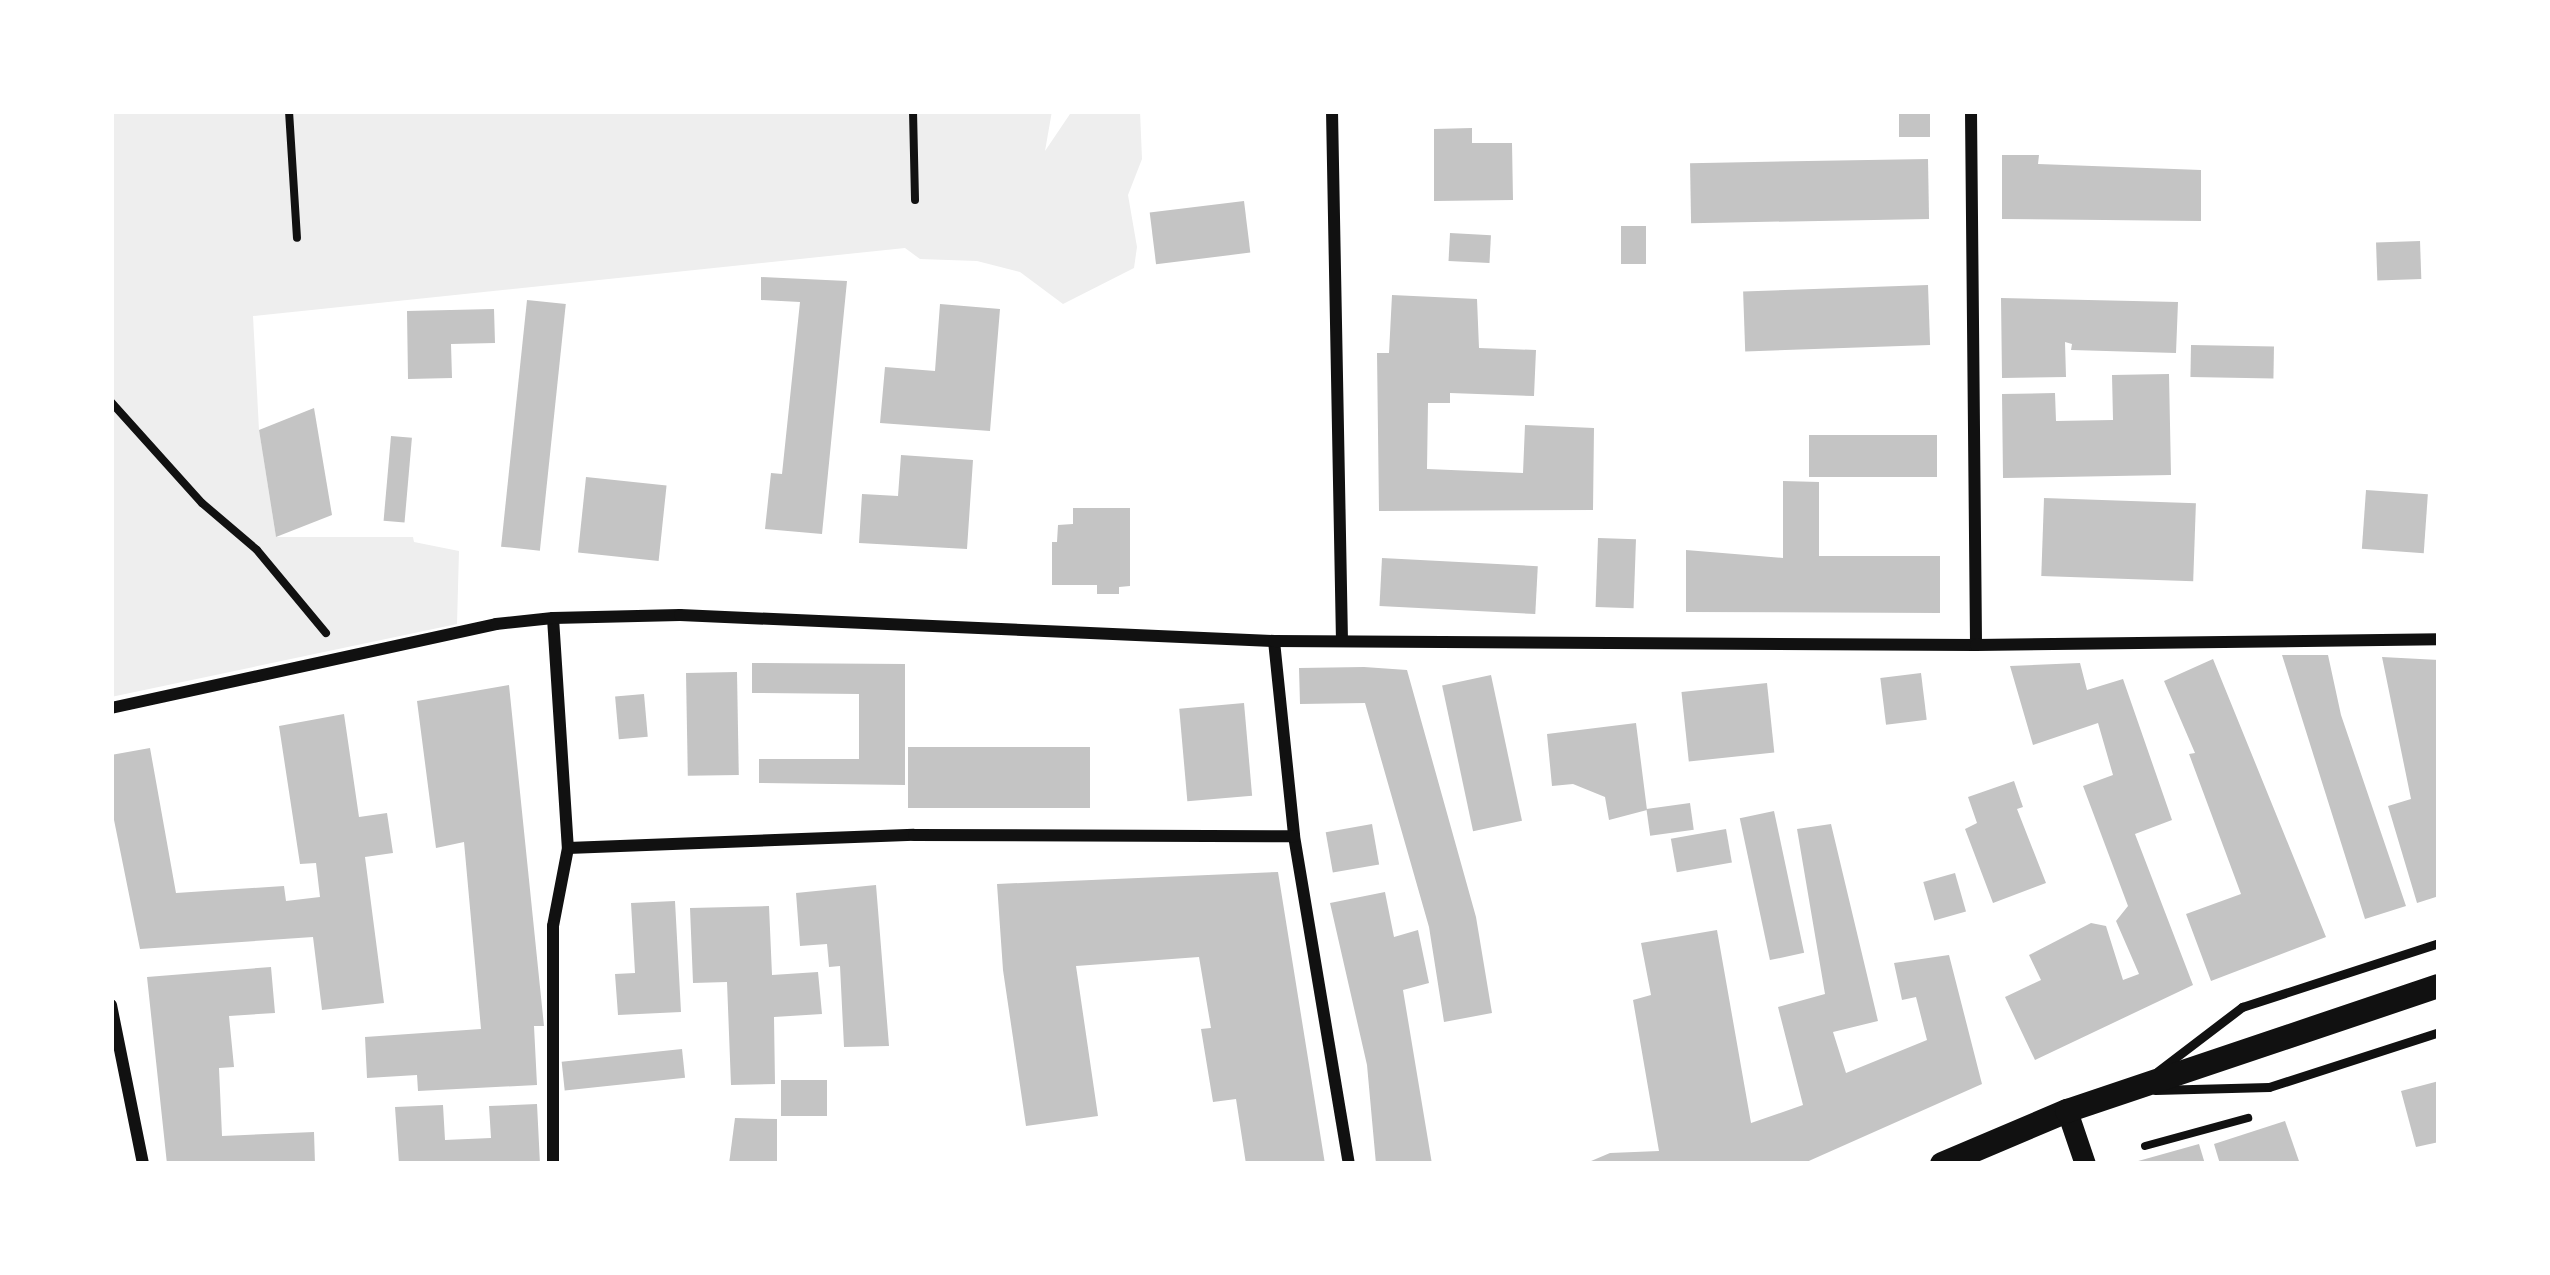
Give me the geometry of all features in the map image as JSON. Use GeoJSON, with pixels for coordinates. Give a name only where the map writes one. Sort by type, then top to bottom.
{"type":"FeatureCollection","features":[{"type":"Feature","properties":{"kind":"main road"},"geometry":{"type":"LineString","coordinates":[[1942,1164],[2067,1111],[2439,986]]}},
{"type":"Feature","properties":{"kind":"street"},"geometry":{"type":"LineString","coordinates":[[1332,111],[1342,641]]}},
{"type":"Feature","properties":{"kind":"street"},"geometry":{"type":"LineString","coordinates":[[1971,111],[1976,645]]}},
{"type":"Feature","properties":{"kind":"street"},"geometry":{"type":"LineString","coordinates":[[111,708],[553,618],[680,614],[1274,641],[1976,645],[2439,639]]}},
{"type":"Feature","properties":{"kind":"street"},"geometry":{"type":"LineString","coordinates":[[553,618],[568,848],[554,926],[556,1024],[549,1089],[554,1164]]}},
{"type":"Feature","properties":{"kind":"street"},"geometry":{"type":"LineString","coordinates":[[1274,641],[1294,836],[1349,1164]]}},
{"type":"Feature","properties":{"kind":"street"},"geometry":{"type":"LineString","coordinates":[[568,848],[914,835],[1294,836]]}},
{"type":"Feature","properties":{"kind":"street"},"geometry":{"type":"LineString","coordinates":[[111,1005],[143,1164]]}},
{"type":"Feature","properties":{"kind":"street"},"geometry":{"type":"LineString","coordinates":[[2067,1111],[2084,1164]]}},
{"type":"Feature","properties":{"kind":"lane"},"geometry":{"type":"LineString","coordinates":[[2132,1090],[2242,1007],[2439,943]]}},
{"type":"Feature","properties":{"kind":"lane"},"geometry":{"type":"LineString","coordinates":[[2132,1090],[2269,1088],[2439,1032]]}},
{"type":"Feature","properties":{"kind":"path"},"geometry":{"type":"LineString","coordinates":[[289,111],[297,238]]}},
{"type":"Feature","properties":{"kind":"path"},"geometry":{"type":"LineString","coordinates":[[913,111],[915,200]]}},
{"type":"Feature","properties":{"kind":"path"},"geometry":{"type":"LineString","coordinates":[[111,402],[202,503],[257,550],[346,657]]}},
{"type":"Feature","properties":{"kind":"path"},"geometry":{"type":"LineString","coordinates":[[2145,1146],[2258,1116]]}},
{"type":"Feature","properties":{"kind":"shaded area"},"geometry":{"type":"Polygon","coordinates":[[[111,111],[1052,111],[1045,151],[1072,111],[1140,111],[1142,159],[1128,195],[1137,247],[1134,268],[1063,304],[1020,272],[977,261],[920,259],[905,248],[253,316],[259,430],[276,537],[413,537],[414,542],[459,551],[457,624],[111,697],[111,111]]]}},
{"type":"Feature","properties":{"kind":"building"},"geometry":{"type":"Polygon","coordinates":[[[1899,111],[1930,111],[1930,137],[1899,137],[1899,111]]]}},
{"type":"Feature","properties":{"kind":"building"},"geometry":{"type":"Polygon","coordinates":[[[1472,128],[1472,143],[1512,143],[1513,200],[1434,201],[1434,129],[1472,128]]]}},
{"type":"Feature","properties":{"kind":"building"},"geometry":{"type":"Polygon","coordinates":[[[2002,155],[2039,155],[2038,164],[2201,170],[2201,221],[2002,219],[2002,155]]]}},
{"type":"Feature","properties":{"kind":"building"},"geometry":{"type":"Polygon","coordinates":[[[1928,159],[1929,219],[1691,223],[1690,163],[1928,159]]]}},
{"type":"Feature","properties":{"kind":"building"},"geometry":{"type":"Polygon","coordinates":[[[1244,201],[1250,253],[1156,264],[1150,213],[1244,201]]]}},
{"type":"Feature","properties":{"kind":"building"},"geometry":{"type":"Polygon","coordinates":[[[1621,226],[1646,226],[1646,264],[1621,264],[1621,226]]]}},
{"type":"Feature","properties":{"kind":"building"},"geometry":{"type":"Polygon","coordinates":[[[1450,233],[1491,235],[1489,263],[1449,261],[1450,233]]]}},
{"type":"Feature","properties":{"kind":"building"},"geometry":{"type":"Polygon","coordinates":[[[2420,241],[2421,279],[2377,281],[2376,243],[2420,241]]]}},
{"type":"Feature","properties":{"kind":"building"},"geometry":{"type":"Polygon","coordinates":[[[761,277],[847,281],[822,534],[765,529],[771,473],[782,474],[800,302],[761,300],[761,277]]]}},
{"type":"Feature","properties":{"kind":"building"},"geometry":{"type":"Polygon","coordinates":[[[1928,285],[1930,345],[1745,351],[1743,291],[1928,285]]]}},
{"type":"Feature","properties":{"kind":"building"},"geometry":{"type":"Polygon","coordinates":[[[1392,295],[1477,299],[1479,348],[1536,350],[1534,396],[1450,393],[1450,403],[1428,403],[1427,469],[1523,473],[1525,425],[1594,428],[1593,510],[1379,511],[1377,353],[1389,353],[1392,295]]]}},
{"type":"Feature","properties":{"kind":"building"},"geometry":{"type":"Polygon","coordinates":[[[2001,298],[2178,302],[2176,353],[2071,350],[2072,344],[2065,342],[2066,377],[2002,378],[2001,298]]]}},
{"type":"Feature","properties":{"kind":"building"},"geometry":{"type":"Polygon","coordinates":[[[527,300],[566,304],[540,551],[501,547],[527,300]]]}},
{"type":"Feature","properties":{"kind":"building"},"geometry":{"type":"Polygon","coordinates":[[[940,304],[1000,309],[990,431],[880,423],[885,367],[935,371],[940,304]]]}},
{"type":"Feature","properties":{"kind":"building"},"geometry":{"type":"Polygon","coordinates":[[[494,309],[495,343],[451,344],[452,378],[408,379],[407,311],[494,309]]]}},
{"type":"Feature","properties":{"kind":"building"},"geometry":{"type":"Polygon","coordinates":[[[2191,345],[2274,346],[2273,378],[2190,377],[2191,345]]]}},
{"type":"Feature","properties":{"kind":"building"},"geometry":{"type":"Polygon","coordinates":[[[2169,374],[2171,475],[2003,478],[2002,394],[2055,393],[2056,421],[2113,420],[2112,375],[2169,374]]]}},
{"type":"Feature","properties":{"kind":"building"},"geometry":{"type":"Polygon","coordinates":[[[314,408],[332,515],[276,537],[259,430],[314,408]]]}},
{"type":"Feature","properties":{"kind":"building"},"geometry":{"type":"Polygon","coordinates":[[[1809,435],[1937,435],[1937,477],[1809,477],[1809,435]]]}},
{"type":"Feature","properties":{"kind":"building"},"geometry":{"type":"Polygon","coordinates":[[[391,436],[412,438],[405,523],[384,521],[391,436]]]}},
{"type":"Feature","properties":{"kind":"building"},"geometry":{"type":"Polygon","coordinates":[[[901,455],[973,460],[967,549],[859,543],[862,494],[898,496],[901,455]]]}},
{"type":"Feature","properties":{"kind":"building"},"geometry":{"type":"Polygon","coordinates":[[[586,477],[667,485],[659,561],[578,553],[586,477]]]}},
{"type":"Feature","properties":{"kind":"building"},"geometry":{"type":"Polygon","coordinates":[[[1783,481],[1819,482],[1819,556],[1940,556],[1940,613],[1686,612],[1686,550],[1783,558],[1783,481]]]}},
{"type":"Feature","properties":{"kind":"building"},"geometry":{"type":"Polygon","coordinates":[[[2366,490],[2428,494],[2424,553],[2362,549],[2366,490]]]}},
{"type":"Feature","properties":{"kind":"building"},"geometry":{"type":"Polygon","coordinates":[[[2044,498],[2196,503],[2193,581],[2041,576],[2044,498]]]}},
{"type":"Feature","properties":{"kind":"building"},"geometry":{"type":"Polygon","coordinates":[[[1073,508],[1130,508],[1130,586],[1119,587],[1119,594],[1097,594],[1097,585],[1052,585],[1052,542],[1057,542],[1058,525],[1073,524],[1073,508]]]}},
{"type":"Feature","properties":{"kind":"building"},"geometry":{"type":"Polygon","coordinates":[[[1598,538],[1636,539],[1634,608],[1596,607],[1598,538]]]}},
{"type":"Feature","properties":{"kind":"building"},"geometry":{"type":"Polygon","coordinates":[[[1382,558],[1538,566],[1535,614],[1379,606],[1382,558]]]}},
{"type":"Feature","properties":{"kind":"building"},"geometry":{"type":"Polygon","coordinates":[[[2282,655],[2328,655],[2341,715],[2406,906],[2365,919],[2282,655]]]}},
{"type":"Feature","properties":{"kind":"building"},"geometry":{"type":"Polygon","coordinates":[[[2382,657],[2439,660],[2439,896],[2417,903],[2388,806],[2411,799],[2382,657]]]}},
{"type":"Feature","properties":{"kind":"building"},"geometry":{"type":"Polygon","coordinates":[[[2213,659],[2326,937],[2211,981],[2186,914],[2241,894],[2189,754],[2195,753],[2164,681],[2213,659]]]}},
{"type":"Feature","properties":{"kind":"building"},"geometry":{"type":"Polygon","coordinates":[[[752,663],[905,664],[905,785],[759,783],[759,759],[859,759],[859,694],[752,693],[752,663]]]}},
{"type":"Feature","properties":{"kind":"building"},"geometry":{"type":"Polygon","coordinates":[[[2080,663],[2087,690],[2123,679],[2172,820],[2135,834],[2193,985],[2035,1060],[2005,997],[2041,980],[2029,955],[2091,923],[2106,926],[2123,980],[2139,974],[2116,921],[2128,906],[2083,786],[2113,775],[2098,723],[2033,745],[2010,666],[2080,663]]]}},
{"type":"Feature","properties":{"kind":"building"},"geometry":{"type":"Polygon","coordinates":[[[1299,668],[1407,670],[1476,917],[1492,1013],[1444,1022],[1429,927],[1365,703],[1300,704],[1299,668]]]}},
{"type":"Feature","properties":{"kind":"building"},"geometry":{"type":"Polygon","coordinates":[[[737,672],[739,775],[688,776],[686,673],[737,672]]]}},
{"type":"Feature","properties":{"kind":"building"},"geometry":{"type":"Polygon","coordinates":[[[1921,673],[1927,720],[1886,725],[1880,678],[1921,673]]]}},
{"type":"Feature","properties":{"kind":"building"},"geometry":{"type":"Polygon","coordinates":[[[1491,675],[1522,821],[1473,831],[1442,685],[1491,675]]]}},
{"type":"Feature","properties":{"kind":"building"},"geometry":{"type":"Polygon","coordinates":[[[1767,683],[1774,753],[1689,762],[1681,692],[1767,683]]]}},
{"type":"Feature","properties":{"kind":"building"},"geometry":{"type":"Polygon","coordinates":[[[509,685],[544,1026],[534,1026],[537,1085],[418,1091],[417,1075],[367,1078],[365,1037],[481,1029],[464,842],[436,848],[417,701],[509,685]]]}},
{"type":"Feature","properties":{"kind":"building"},"geometry":{"type":"Polygon","coordinates":[[[644,694],[648,737],[619,739],[615,697],[644,694]]]}},
{"type":"Feature","properties":{"kind":"building"},"geometry":{"type":"Polygon","coordinates":[[[1244,703],[1252,796],[1187,801],[1179,709],[1244,703]]]}},
{"type":"Feature","properties":{"kind":"building"},"geometry":{"type":"Polygon","coordinates":[[[344,714],[359,817],[387,813],[393,853],[365,857],[384,1003],[322,1010],[313,937],[140,949],[111,805],[111,755],[150,748],[176,893],[284,886],[286,901],[320,897],[316,863],[300,864],[279,726],[344,714]]]}},
{"type":"Feature","properties":{"kind":"building"},"geometry":{"type":"Polygon","coordinates":[[[1636,723],[1647,810],[1609,820],[1605,797],[1573,784],[1552,786],[1547,734],[1636,723]]]}},
{"type":"Feature","properties":{"kind":"building"},"geometry":{"type":"Polygon","coordinates":[[[908,747],[1090,747],[1090,808],[908,808],[908,747]]]}},
{"type":"Feature","properties":{"kind":"building"},"geometry":{"type":"Polygon","coordinates":[[[2014,781],[2023,807],[2017,809],[2046,883],[1993,903],[1965,829],[1977,823],[1968,797],[2014,781]]]}},
{"type":"Feature","properties":{"kind":"building"},"geometry":{"type":"Polygon","coordinates":[[[1690,803],[1694,830],[1650,836],[1646,809],[1690,803]]]}},
{"type":"Feature","properties":{"kind":"building"},"geometry":{"type":"Polygon","coordinates":[[[1774,811],[1804,953],[1770,960],[1740,818],[1774,811]]]}},
{"type":"Feature","properties":{"kind":"building"},"geometry":{"type":"Polygon","coordinates":[[[1372,824],[1379,864],[1333,873],[1326,832],[1372,824]]]}},
{"type":"Feature","properties":{"kind":"building"},"geometry":{"type":"Polygon","coordinates":[[[1831,824],[1878,1021],[1833,1032],[1846,1073],[1927,1040],[1916,997],[1902,1000],[1894,963],[1949,955],[1982,1084],[1802,1164],[1584,1164],[1610,1153],[1659,1151],[1633,1000],[1651,995],[1641,943],[1717,930],[1751,1123],[1803,1105],[1778,1007],[1825,994],[1797,829],[1831,824]]]}},
{"type":"Feature","properties":{"kind":"building"},"geometry":{"type":"Polygon","coordinates":[[[1726,829],[1732,862],[1677,872],[1671,839],[1726,829]]]}},
{"type":"Feature","properties":{"kind":"building"},"geometry":{"type":"Polygon","coordinates":[[[1278,872],[1325,1164],[1246,1164],[1236,1099],[1213,1102],[1201,1029],[1211,1028],[1199,957],[1076,966],[1098,1116],[1026,1126],[1003,970],[997,884],[1278,872]]]}},
{"type":"Feature","properties":{"kind":"building"},"geometry":{"type":"Polygon","coordinates":[[[1955,873],[1966,911],[1934,921],[1923,882],[1955,873]]]}},
{"type":"Feature","properties":{"kind":"building"},"geometry":{"type":"Polygon","coordinates":[[[876,885],[889,1046],[844,1047],[840,966],[829,967],[827,944],[800,946],[796,893],[876,885]]]}},
{"type":"Feature","properties":{"kind":"building"},"geometry":{"type":"Polygon","coordinates":[[[1385,892],[1394,937],[1418,930],[1429,983],[1403,990],[1432,1164],[1376,1164],[1367,1065],[1330,903],[1385,892]]]}},
{"type":"Feature","properties":{"kind":"building"},"geometry":{"type":"Polygon","coordinates":[[[675,901],[681,1012],[618,1015],[615,974],[635,973],[631,903],[675,901]]]}},
{"type":"Feature","properties":{"kind":"building"},"geometry":{"type":"Polygon","coordinates":[[[769,906],[772,975],[818,972],[822,1014],[774,1017],[775,1084],[731,1085],[727,982],[693,983],[690,908],[769,906]]]}},
{"type":"Feature","properties":{"kind":"building"},"geometry":{"type":"Polygon","coordinates":[[[271,967],[275,1013],[229,1016],[234,1067],[219,1068],[222,1136],[314,1132],[315,1164],[167,1164],[147,977],[271,967]]]}},
{"type":"Feature","properties":{"kind":"building"},"geometry":{"type":"Polygon","coordinates":[[[682,1049],[685,1078],[565,1090],[562,1062],[682,1049]]]}},
{"type":"Feature","properties":{"kind":"building"},"geometry":{"type":"Polygon","coordinates":[[[781,1080],[827,1080],[827,1116],[781,1116],[781,1080]]]}},
{"type":"Feature","properties":{"kind":"building"},"geometry":{"type":"Polygon","coordinates":[[[2439,1081],[2439,1142],[2416,1147],[2401,1091],[2439,1081]]]}},
{"type":"Feature","properties":{"kind":"building"},"geometry":{"type":"Polygon","coordinates":[[[537,1104],[540,1164],[399,1164],[395,1107],[443,1105],[445,1140],[491,1138],[489,1106],[537,1104]]]}},
{"type":"Feature","properties":{"kind":"building"},"geometry":{"type":"Polygon","coordinates":[[[735,1118],[777,1119],[777,1164],[729,1164],[735,1118]]]}},
{"type":"Feature","properties":{"kind":"building"},"geometry":{"type":"Polygon","coordinates":[[[2285,1121],[2300,1164],[2220,1164],[2214,1144],[2285,1121]]]}},
{"type":"Feature","properties":{"kind":"building"},"geometry":{"type":"Polygon","coordinates":[[[2199,1144],[2205,1164],[2131,1164],[2131,1163],[2199,1144]]]}}]}
